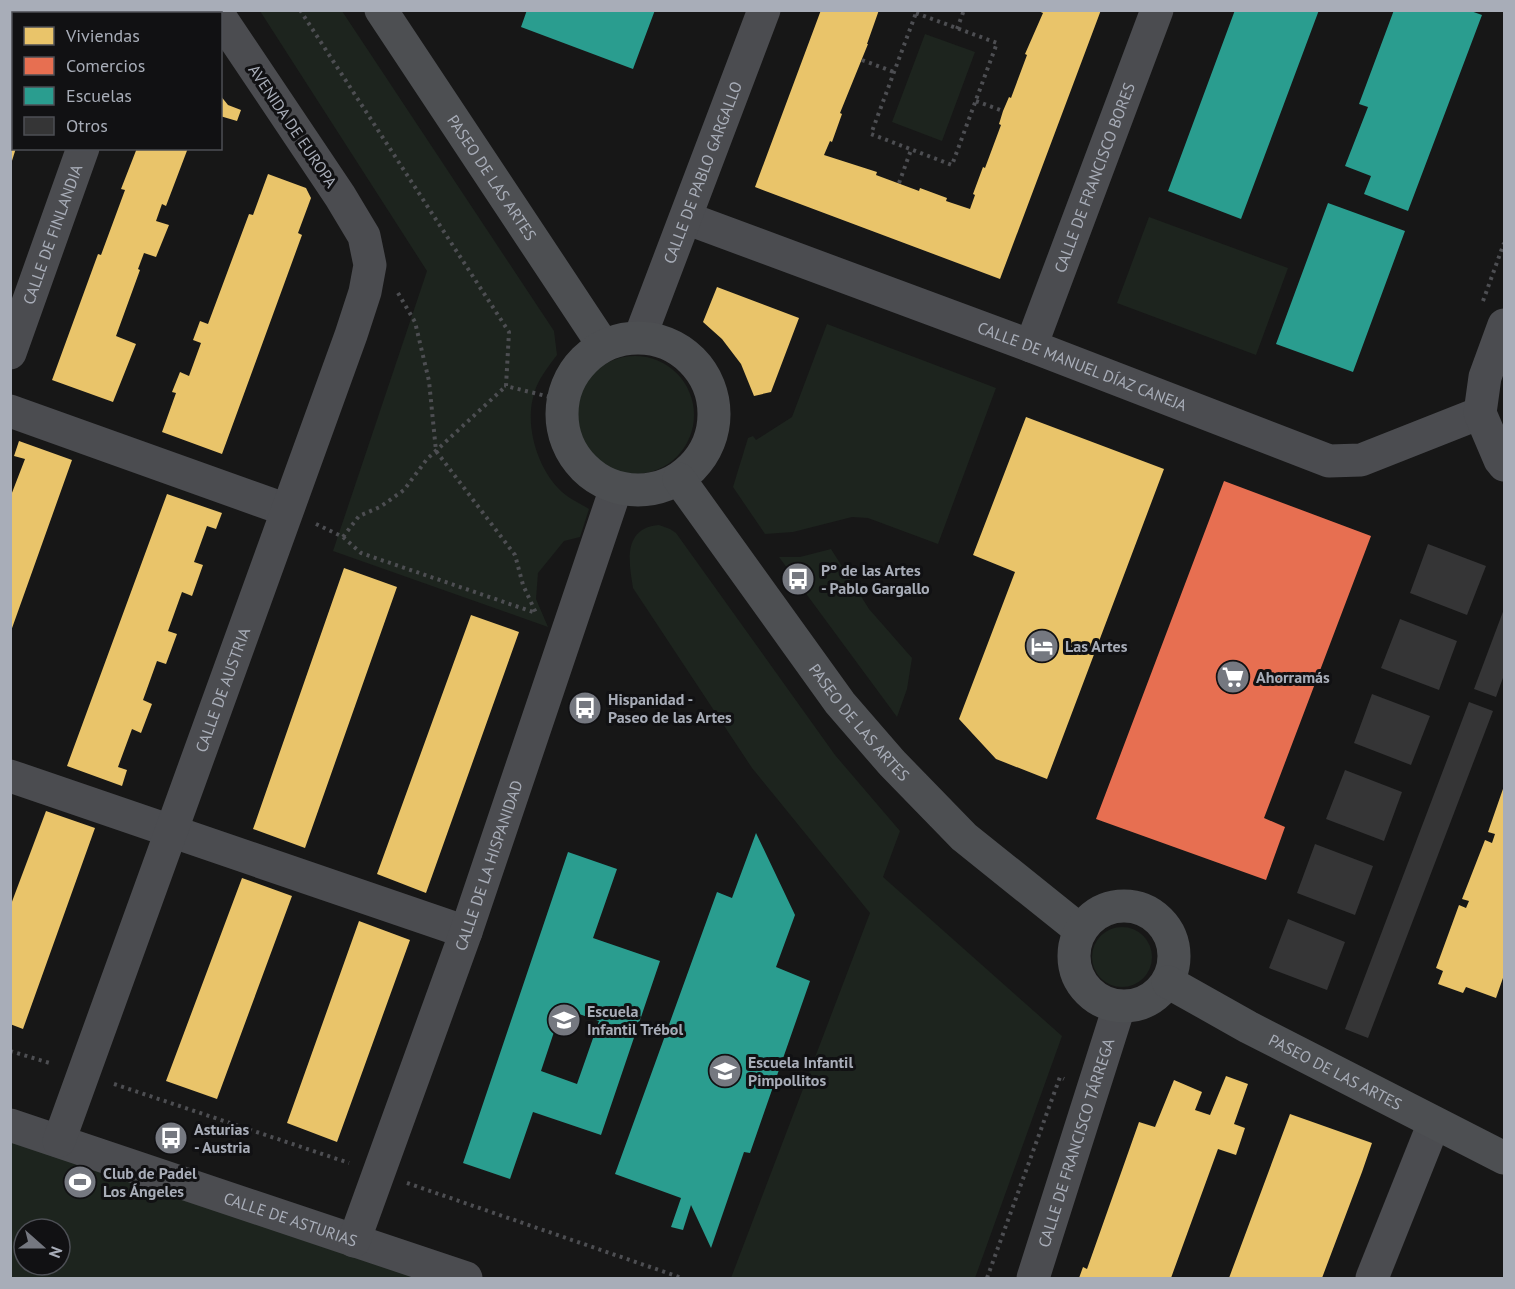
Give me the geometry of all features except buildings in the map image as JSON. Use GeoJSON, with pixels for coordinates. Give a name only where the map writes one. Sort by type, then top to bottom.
{"type":"FeatureCollection","features":[{"type":"Feature","properties":{"kind":"main road","name":"PASEO DE LAS ARTES"},"geometry":{"type":"LineString","coordinates":[[381,10],[603,345]]}},
{"type":"Feature","properties":{"kind":"main road"},"geometry":{"type":"LineString","coordinates":[[640,336],[674,346],[701,370],[714,401],[713,433],[700,459],[679,479],[647,490],[616,488],[594,477],[576,459],[564,433],[562,400],[578,365],[603,345],[640,336]]}},
{"type":"Feature","properties":{"kind":"main road","name":"PASEO DE LAS ARTES"},"geometry":{"type":"LineString","coordinates":[[679,479],[840,703],[892,763],[964,837],[1080,930]]}},
{"type":"Feature","properties":{"kind":"main road"},"geometry":{"type":"LineString","coordinates":[[1120,905],[1148,911],[1165,925],[1175,954],[1168,982],[1146,1002],[1119,1007],[1095,998],[1080,981],[1073,958],[1080,930],[1097,913],[1120,905]]}},
{"type":"Feature","properties":{"kind":"main road","name":"PASEO DE LAS ARTES"},"geometry":{"type":"LineString","coordinates":[[1168,982],[1248,1027],[1504,1158]]}},
{"type":"Feature","properties":{"kind":"street","name":"CALLE DE PABLO GARGALLO"},"geometry":{"type":"LineString","coordinates":[[640,336],[764,10]]}},
{"type":"Feature","properties":{"kind":"street","name":"CALLE DE FRANCISCO BORES"},"geometry":{"type":"LineString","coordinates":[[1031,346],[1157,10]]}},
{"type":"Feature","properties":{"kind":"street","name":"AVENIDA DE EUROPA"},"geometry":{"type":"LineString","coordinates":[[222,20],[340,196],[364,236]]}},
{"type":"Feature","properties":{"kind":"street","name":"CALLE DE FINLANDIA"},"geometry":{"type":"LineString","coordinates":[[10,353],[82,150]]}},
{"type":"Feature","properties":{"kind":"street","name":"CALLE DE MANUEL DÍAZ CANEJA"},"geometry":{"type":"LineString","coordinates":[[686,218],[1031,346],[1329,461],[1361,460],[1480,413]]}},
{"type":"Feature","properties":{"kind":"street","name":"CALLE DE AUSTRIA"},"geometry":{"type":"LineString","coordinates":[[59,1141],[351,335],[365,292],[370,265],[364,236]]}},
{"type":"Feature","properties":{"kind":"street"},"geometry":{"type":"LineString","coordinates":[[1504,325],[1485,377],[1480,413],[1504,465]]}},
{"type":"Feature","properties":{"kind":"street"},"geometry":{"type":"LineString","coordinates":[[10,411],[287,510]]}},
{"type":"Feature","properties":{"kind":"street","name":"CALLE DE LA HISPANIDAD"},"geometry":{"type":"LineString","coordinates":[[354,1241],[466,932],[616,488]]}},
{"type":"Feature","properties":{"kind":"street"},"geometry":{"type":"LineString","coordinates":[[10,776],[466,932]]}},
{"type":"Feature","properties":{"kind":"street","name":"CALLE DE FRANCISCO TÁRREGA"},"geometry":{"type":"LineString","coordinates":[[1033,1278],[1119,1007]]}},
{"type":"Feature","properties":{"kind":"street"},"geometry":{"type":"LineString","coordinates":[[1372,1278],[1434,1123]]}},
{"type":"Feature","properties":{"kind":"street","name":"CALLE DE ASTURIAS"},"geometry":{"type":"LineString","coordinates":[[10,1125],[466,1278]]}},
{"type":"Feature","properties":{"kind":"path"},"geometry":{"type":"LineString","coordinates":[[300,10],[509,332],[506,386],[427,459],[404,490],[380,507],[359,516],[343,537]]}},
{"type":"Feature","properties":{"kind":"path"},"geometry":{"type":"LineString","coordinates":[[957,28],[964,10]]}},
{"type":"Feature","properties":{"kind":"path"},"geometry":{"type":"LineString","coordinates":[[916,13],[957,28],[997,44],[952,165],[871,134],[916,13]]}},
{"type":"Feature","properties":{"kind":"path"},"geometry":{"type":"LineString","coordinates":[[862,60],[894,72]]}},
{"type":"Feature","properties":{"kind":"path"},"geometry":{"type":"LineString","coordinates":[[976,101],[1003,111]]}},
{"type":"Feature","properties":{"kind":"path"},"geometry":{"type":"LineString","coordinates":[[899,183],[911,150]]}},
{"type":"Feature","properties":{"kind":"path"},"geometry":{"type":"LineString","coordinates":[[392,284],[415,322],[429,381],[436,451],[515,555],[523,585],[536,613]]}},
{"type":"Feature","properties":{"kind":"path"},"geometry":{"type":"LineString","coordinates":[[506,386],[562,400]]}},
{"type":"Feature","properties":{"kind":"path"},"geometry":{"type":"LineString","coordinates":[[287,510],[343,537],[361,553],[570,626]]}},
{"type":"Feature","properties":{"kind":"path"},"geometry":{"type":"LineString","coordinates":[[987,1278],[1060,1077],[1094,1090]]}},
{"type":"Feature","properties":{"kind":"shaded area"},"geometry":{"type":"Polygon","coordinates":[[[260,11],[342,11],[554,331],[557,355],[541,378],[534,394],[531,406],[532,433],[540,460],[553,483],[565,495],[589,509],[580,537],[564,541],[538,573],[536,599],[548,627],[333,551],[427,271],[260,11]]]}},
{"type":"Feature","properties":{"kind":"shaded area"},"geometry":{"type":"Polygon","coordinates":[[[925,34],[975,52],[942,141],[892,122],[925,34]]]}},
{"type":"Feature","properties":{"kind":"shaded area"},"geometry":{"type":"Polygon","coordinates":[[[1149,217],[1288,268],[1256,355],[1117,303],[1149,217]]]}},
{"type":"Feature","properties":{"kind":"shaded area"},"geometry":{"type":"Polygon","coordinates":[[[827,324],[996,388],[938,544],[868,518],[852,517],[793,532],[765,534],[733,487],[748,438],[753,436],[756,440],[792,417],[827,324]]]}},
{"type":"Feature","properties":{"kind":"shaded area"},"geometry":{"type":"Polygon","coordinates":[[[635,356],[658,361],[677,373],[689,392],[694,415],[689,438],[677,457],[658,469],[635,474],[612,469],[593,457],[581,438],[576,415],[581,392],[593,373],[612,361],[635,356]]]}},
{"type":"Feature","properties":{"kind":"shaded area"},"geometry":{"type":"Polygon","coordinates":[[[659,525],[676,533],[835,755],[900,831],[883,877],[1062,1036],[975,1278],[731,1278],[870,913],[752,768],[633,588],[630,558],[633,540],[647,528],[659,525]]]}},
{"type":"Feature","properties":{"kind":"shaded area"},"geometry":{"type":"Polygon","coordinates":[[[831,549],[869,609],[912,658],[907,689],[897,717],[779,557],[800,557],[831,549]]]}},
{"type":"Feature","properties":{"kind":"shaded area"},"geometry":{"type":"Polygon","coordinates":[[[1122,927],[1139,932],[1147,940],[1152,957],[1147,974],[1139,982],[1122,987],[1105,982],[1097,974],[1092,957],[1097,940],[1105,932],[1122,927]]]}},
{"type":"Feature","properties":{"kind":"shaded area","name":"Club de Padel Los Ángeles"},"geometry":{"type":"Polygon","coordinates":[[[11,1136],[439,1278],[11,1278],[11,1136]]]}},
{"type":"Feature","properties":{"kind":"place","name":"Pº de las Artes - Pablo Gargallo"},"geometry":{"type":"Point","coordinates":[798,579]}},
{"type":"Feature","properties":{"kind":"place","name":"Las Artes"},"geometry":{"type":"Point","coordinates":[1042,646]}},
{"type":"Feature","properties":{"kind":"place","name":"Ahorramás"},"geometry":{"type":"Point","coordinates":[1233,677]}},
{"type":"Feature","properties":{"kind":"place","name":"Hispanidad - Paseo de las Artes"},"geometry":{"type":"Point","coordinates":[585,708]}},
{"type":"Feature","properties":{"kind":"place","name":"Escuela Infantil Trébol"},"geometry":{"type":"Point","coordinates":[564,1020]}},
{"type":"Feature","properties":{"kind":"place","name":"Escuela Infantil Pimpollitos"},"geometry":{"type":"Point","coordinates":[725,1071]}},
{"type":"Feature","properties":{"kind":"place","name":"Asturias - Austria"},"geometry":{"type":"Point","coordinates":[171,1138]}},
{"type":"Feature","properties":{"kind":"place","name":"Club de Padel Los Ángeles"},"geometry":{"type":"Point","coordinates":[80,1182]}}]}
